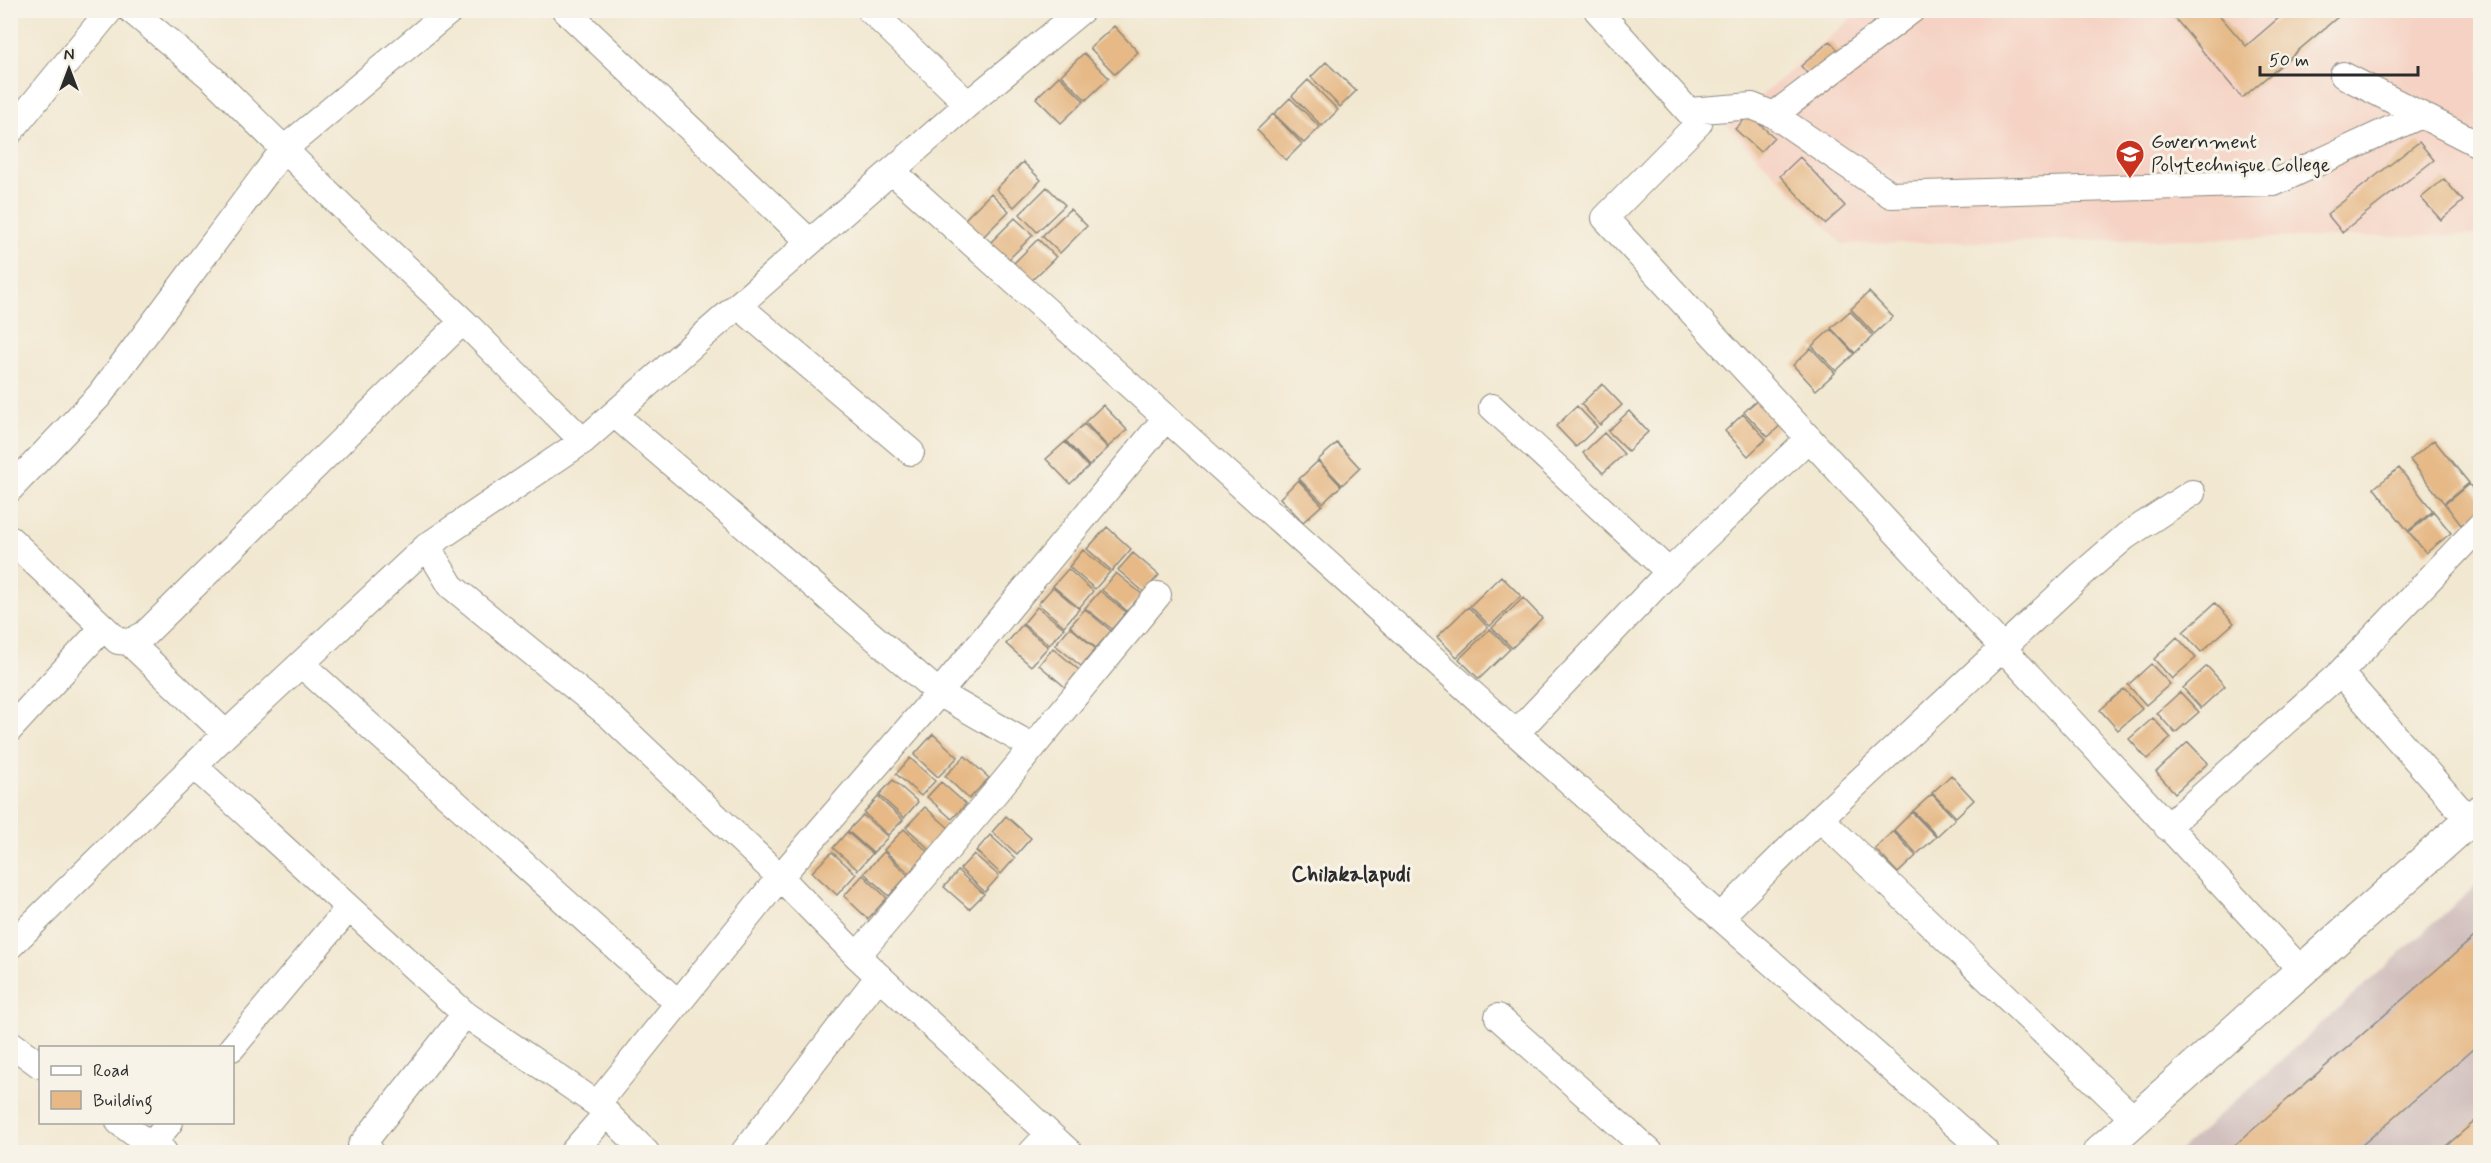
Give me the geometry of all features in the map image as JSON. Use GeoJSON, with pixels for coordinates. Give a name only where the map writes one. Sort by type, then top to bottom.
{"type":"FeatureCollection","features":[{"type":"Feature","properties":{"kind":"main road"},"geometry":{"type":"LineString","coordinates":[[2098,1152],[2302,971],[2477,823]]}},
{"type":"Feature","properties":{"kind":"main road"},"geometry":{"type":"LineString","coordinates":[[2126,1152],[2477,823]]}},
{"type":"Feature","properties":{"kind":"street"},"geometry":{"type":"LineString","coordinates":[[10,132],[110,10]]}},
{"type":"Feature","properties":{"kind":"street"},"geometry":{"type":"LineString","coordinates":[[131,10],[213,80],[463,321],[582,441]]}},
{"type":"Feature","properties":{"kind":"street"},"geometry":{"type":"LineString","coordinates":[[10,489],[99,396],[284,149],[450,10]]}},
{"type":"Feature","properties":{"kind":"street"},"geometry":{"type":"LineString","coordinates":[[565,10],[810,242]]}},
{"type":"Feature","properties":{"kind":"street"},"geometry":{"type":"LineString","coordinates":[[870,10],[968,105]]}},
{"type":"Feature","properties":{"kind":"street"},"geometry":{"type":"LineString","coordinates":[[10,946],[226,734],[427,546],[582,441],[968,105],[1082,10]]}},
{"type":"Feature","properties":{"kind":"street"},"geometry":{"type":"LineString","coordinates":[[1597,10],[1699,123],[1605,218],[2302,971]]}},
{"type":"Feature","properties":{"kind":"street"},"geometry":{"type":"LineString","coordinates":[[1774,115],[1912,10]]}},
{"type":"Feature","properties":{"kind":"street"},"geometry":{"type":"LineString","coordinates":[[2343,75],[2481,145]]}},
{"type":"Feature","properties":{"kind":"street"},"geometry":{"type":"LineString","coordinates":[[1689,111],[1752,106],[1774,115],[1891,195],[2274,183],[2421,115]]}},
{"type":"Feature","properties":{"kind":"street"},"geometry":{"type":"LineString","coordinates":[[892,172],[1720,917],[1986,1152]]}},
{"type":"Feature","properties":{"kind":"street"},"geometry":{"type":"LineString","coordinates":[[738,306],[911,452]]}},
{"type":"Feature","properties":{"kind":"street"},"geometry":{"type":"LineString","coordinates":[[10,539],[118,641],[129,642],[145,634],[463,321]]}},
{"type":"Feature","properties":{"kind":"street"},"geometry":{"type":"LineString","coordinates":[[1492,407],[1668,572]]}},
{"type":"Feature","properties":{"kind":"street"},"geometry":{"type":"LineString","coordinates":[[614,414],[939,693],[1033,747]]}},
{"type":"Feature","properties":{"kind":"street"},"geometry":{"type":"LineString","coordinates":[[573,1152],[678,1004],[780,877],[939,693],[1166,418]]}},
{"type":"Feature","properties":{"kind":"street"},"geometry":{"type":"LineString","coordinates":[[1516,733],[1668,572],[1809,438]]}},
{"type":"Feature","properties":{"kind":"street"},"geometry":{"type":"LineString","coordinates":[[1720,917],[1820,818],[2126,536],[2192,493]]}},
{"type":"Feature","properties":{"kind":"street"},"geometry":{"type":"LineString","coordinates":[[2167,827],[2340,673],[2481,526]]}},
{"type":"Feature","properties":{"kind":"street"},"geometry":{"type":"LineString","coordinates":[[427,546],[451,586],[610,716],[780,877],[1040,1143],[1069,1152]]}},
{"type":"Feature","properties":{"kind":"street"},"geometry":{"type":"LineString","coordinates":[[857,956],[1158,596]]}},
{"type":"Feature","properties":{"kind":"street"},"geometry":{"type":"LineString","coordinates":[[10,729],[103,628]]}},
{"type":"Feature","properties":{"kind":"street"},"geometry":{"type":"LineString","coordinates":[[129,642],[226,734]]}},
{"type":"Feature","properties":{"kind":"street"},"geometry":{"type":"LineString","coordinates":[[301,664],[678,1004]]}},
{"type":"Feature","properties":{"kind":"street"},"geometry":{"type":"LineString","coordinates":[[2340,673],[2477,823]]}},
{"type":"Feature","properties":{"kind":"street"},"geometry":{"type":"LineString","coordinates":[[194,766],[465,1014],[602,1109],[646,1152]]}},
{"type":"Feature","properties":{"kind":"street"},"geometry":{"type":"LineString","coordinates":[[1820,818],[2135,1120]]}},
{"type":"Feature","properties":{"kind":"street"},"geometry":{"type":"LineString","coordinates":[[234,1046],[348,909]]}},
{"type":"Feature","properties":{"kind":"street"},"geometry":{"type":"LineString","coordinates":[[744,1152],[879,976]]}},
{"type":"Feature","properties":{"kind":"street"},"geometry":{"type":"LineString","coordinates":[[363,1150],[465,1014]]}},
{"type":"Feature","properties":{"kind":"street"},"geometry":{"type":"LineString","coordinates":[[1498,1017],[1650,1152]]}},
{"type":"Feature","properties":{"kind":"street"},"geometry":{"type":"LineString","coordinates":[[10,1043],[39,1064]]}},
{"type":"Feature","properties":{"kind":"street"},"geometry":{"type":"LineString","coordinates":[[122,1124],[158,1149],[169,1124]]}},
{"type":"Feature","properties":{"kind":"shaded area","name":"Government Polytechnique College"},"geometry":{"type":"Polygon","coordinates":[[[1860,11],[2480,11],[2480,235],[1842,244],[1727,125],[1860,11]]]}},
{"type":"Feature","properties":{"kind":"shaded area"},"geometry":{"type":"Polygon","coordinates":[[[2480,882],[2480,1152],[2178,1152],[2480,882]]]}},
{"type":"Feature","properties":{"kind":"building"},"geometry":{"type":"Polygon","coordinates":[[[2168,10],[2215,10],[2246,46],[2288,10],[2346,10],[2242,98],[2168,10]]]}},
{"type":"Feature","properties":{"kind":"building"},"geometry":{"type":"Polygon","coordinates":[[[1114,26],[1138,52],[1115,74],[1090,48],[1114,26]]]}},
{"type":"Feature","properties":{"kind":"building"},"geometry":{"type":"Polygon","coordinates":[[[1830,41],[1841,54],[1811,78],[1801,66],[1830,41]]]}},
{"type":"Feature","properties":{"kind":"building"},"geometry":{"type":"Polygon","coordinates":[[[1084,53],[1109,78],[1086,100],[1061,75],[1084,53]]]}},
{"type":"Feature","properties":{"kind":"building"},"geometry":{"type":"Polygon","coordinates":[[[1326,62],[1356,91],[1340,107],[1311,77],[1326,62]]]}},
{"type":"Feature","properties":{"kind":"building"},"geometry":{"type":"Polygon","coordinates":[[[1059,76],[1084,101],[1061,123],[1036,98],[1059,76]]]}},
{"type":"Feature","properties":{"kind":"building"},"geometry":{"type":"Polygon","coordinates":[[[1308,80],[1338,110],[1322,126],[1292,96],[1308,80]]]}},
{"type":"Feature","properties":{"kind":"building"},"geometry":{"type":"Polygon","coordinates":[[[1290,98],[1320,127],[1304,143],[1274,114],[1290,98]]]}},
{"type":"Feature","properties":{"kind":"building"},"geometry":{"type":"Polygon","coordinates":[[[1273,114],[1302,144],[1286,160],[1257,130],[1273,114]]]}},
{"type":"Feature","properties":{"kind":"building"},"geometry":{"type":"Polygon","coordinates":[[[1749,115],[1774,137],[1760,152],[1735,129],[1749,115]]]}},
{"type":"Feature","properties":{"kind":"building"},"geometry":{"type":"Polygon","coordinates":[[[2419,142],[2434,160],[2342,232],[2327,214],[2419,142]]]}},
{"type":"Feature","properties":{"kind":"building"},"geometry":{"type":"Polygon","coordinates":[[[1800,157],[1845,206],[1825,224],[1780,176],[1800,157]]]}},
{"type":"Feature","properties":{"kind":"building"},"geometry":{"type":"Polygon","coordinates":[[[1023,162],[1041,180],[1014,207],[996,189],[1023,162]]]}},
{"type":"Feature","properties":{"kind":"building"},"geometry":{"type":"Polygon","coordinates":[[[2444,179],[2463,201],[2441,220],[2421,198],[2444,179]]]}},
{"type":"Feature","properties":{"kind":"building"},"geometry":{"type":"Polygon","coordinates":[[[1047,187],[1065,205],[1037,232],[1020,214],[1047,187]]]}},
{"type":"Feature","properties":{"kind":"building"},"geometry":{"type":"Polygon","coordinates":[[[991,193],[1009,211],[982,238],[964,220],[991,193]]]}},
{"type":"Feature","properties":{"kind":"building"},"geometry":{"type":"Polygon","coordinates":[[[1070,209],[1087,226],[1060,253],[1042,236],[1070,209]]]}},
{"type":"Feature","properties":{"kind":"building"},"geometry":{"type":"Polygon","coordinates":[[[1015,218],[1033,235],[1006,262],[988,245],[1015,218]]]}},
{"type":"Feature","properties":{"kind":"building"},"geometry":{"type":"Polygon","coordinates":[[[1038,239],[1056,257],[1028,284],[1011,266],[1038,239]]]}},
{"type":"Feature","properties":{"kind":"building"},"geometry":{"type":"Polygon","coordinates":[[[1869,292],[1893,317],[1874,334],[1851,309],[1869,292]]]}},
{"type":"Feature","properties":{"kind":"building"},"geometry":{"type":"Polygon","coordinates":[[[1850,311],[1873,336],[1855,353],[1831,328],[1850,311]]]}},
{"type":"Feature","properties":{"kind":"building"},"geometry":{"type":"Polygon","coordinates":[[[1831,329],[1854,354],[1836,371],[1812,346],[1831,329]]]}},
{"type":"Feature","properties":{"kind":"building"},"geometry":{"type":"Polygon","coordinates":[[[1811,348],[1835,373],[1816,390],[1793,365],[1811,348]]]}},
{"type":"Feature","properties":{"kind":"building"},"geometry":{"type":"Polygon","coordinates":[[[1602,384],[1622,405],[1600,425],[1581,404],[1602,384]]]}},
{"type":"Feature","properties":{"kind":"building"},"geometry":{"type":"Polygon","coordinates":[[[1763,395],[1786,420],[1768,437],[1744,412],[1763,395]]]}},
{"type":"Feature","properties":{"kind":"building"},"geometry":{"type":"Polygon","coordinates":[[[1103,405],[1127,430],[1108,447],[1085,422],[1103,405]]]}},
{"type":"Feature","properties":{"kind":"building"},"geometry":{"type":"Polygon","coordinates":[[[1577,406],[1597,427],[1576,447],[1556,426],[1577,406]]]}},
{"type":"Feature","properties":{"kind":"building"},"geometry":{"type":"Polygon","coordinates":[[[1629,411],[1648,432],[1628,451],[1608,431],[1629,411]]]}},
{"type":"Feature","properties":{"kind":"building"},"geometry":{"type":"Polygon","coordinates":[[[1743,414],[1766,439],[1748,456],[1725,431],[1743,414]]]}},
{"type":"Feature","properties":{"kind":"building"},"geometry":{"type":"Polygon","coordinates":[[[1084,424],[1108,448],[1089,466],[1066,441],[1084,424]]]}},
{"type":"Feature","properties":{"kind":"building"},"geometry":{"type":"Polygon","coordinates":[[[1604,433],[1624,454],[1603,473],[1583,453],[1604,433]]]}},
{"type":"Feature","properties":{"kind":"building"},"geometry":{"type":"Polygon","coordinates":[[[2434,440],[2469,483],[2444,503],[2410,460],[2434,440]]]}},
{"type":"Feature","properties":{"kind":"building"},"geometry":{"type":"Polygon","coordinates":[[[1065,442],[1088,467],[1070,484],[1046,459],[1065,442]]]}},
{"type":"Feature","properties":{"kind":"building"},"geometry":{"type":"Polygon","coordinates":[[[1337,443],[1360,468],[1342,485],[1318,460],[1337,443]]]}},
{"type":"Feature","properties":{"kind":"building"},"geometry":{"type":"Polygon","coordinates":[[[1318,461],[1341,486],[1323,503],[1299,479],[1318,461]]]}},
{"type":"Feature","properties":{"kind":"building"},"geometry":{"type":"Polygon","coordinates":[[[2399,468],[2433,511],[2408,531],[2374,488],[2399,468]]]}},
{"type":"Feature","properties":{"kind":"building"},"geometry":{"type":"Polygon","coordinates":[[[1298,480],[1322,505],[1303,522],[1280,498],[1298,480]]]}},
{"type":"Feature","properties":{"kind":"building"},"geometry":{"type":"Polygon","coordinates":[[[2469,484],[2480,498],[2480,510],[2461,525],[2445,504],[2469,484]]]}},
{"type":"Feature","properties":{"kind":"building"},"geometry":{"type":"Polygon","coordinates":[[[2434,512],[2451,533],[2426,553],[2409,532],[2434,512]]]}},
{"type":"Feature","properties":{"kind":"building"},"geometry":{"type":"Polygon","coordinates":[[[1107,527],[1131,549],[1112,571],[1087,549],[1107,527]]]}},
{"type":"Feature","properties":{"kind":"building"},"geometry":{"type":"Polygon","coordinates":[[[1083,550],[1110,572],[1095,589],[1069,567],[1083,550]]]}},
{"type":"Feature","properties":{"kind":"building"},"geometry":{"type":"Polygon","coordinates":[[[1133,553],[1159,575],[1144,592],[1118,570],[1133,553]]]}},
{"type":"Feature","properties":{"kind":"building"},"geometry":{"type":"Polygon","coordinates":[[[1068,569],[1093,591],[1079,608],[1053,586],[1068,569]]]}},
{"type":"Feature","properties":{"kind":"building"},"geometry":{"type":"Polygon","coordinates":[[[1116,573],[1142,594],[1127,611],[1102,590],[1116,573]]]}},
{"type":"Feature","properties":{"kind":"building"},"geometry":{"type":"Polygon","coordinates":[[[1501,576],[1521,596],[1490,626],[1470,606],[1501,576]]]}},
{"type":"Feature","properties":{"kind":"building"},"geometry":{"type":"Polygon","coordinates":[[[1053,587],[1079,609],[1064,626],[1038,604],[1053,587]]]}},
{"type":"Feature","properties":{"kind":"building"},"geometry":{"type":"Polygon","coordinates":[[[1100,591],[1126,612],[1112,629],[1085,608],[1100,591]]]}},
{"type":"Feature","properties":{"kind":"building"},"geometry":{"type":"Polygon","coordinates":[[[1523,598],[1542,618],[1512,648],[1492,628],[1523,598]]]}},
{"type":"Feature","properties":{"kind":"building"},"geometry":{"type":"Polygon","coordinates":[[[2215,603],[2234,623],[2201,652],[2183,632],[2215,603]]]}},
{"type":"Feature","properties":{"kind":"building"},"geometry":{"type":"Polygon","coordinates":[[[1037,607],[1064,628],[1049,645],[1023,624],[1037,607]]]}},
{"type":"Feature","properties":{"kind":"building"},"geometry":{"type":"Polygon","coordinates":[[[1468,607],[1488,627],[1457,657],[1437,637],[1468,607]]]}},
{"type":"Feature","properties":{"kind":"building"},"geometry":{"type":"Polygon","coordinates":[[[1085,609],[1111,631],[1096,648],[1070,626],[1085,609]]]}},
{"type":"Feature","properties":{"kind":"building"},"geometry":{"type":"Polygon","coordinates":[[[1022,625],[1048,647],[1031,666],[1006,644],[1022,625]]]}},
{"type":"Feature","properties":{"kind":"building"},"geometry":{"type":"Polygon","coordinates":[[[1070,627],[1096,649],[1081,666],[1055,645],[1070,627]]]}},
{"type":"Feature","properties":{"kind":"building"},"geometry":{"type":"Polygon","coordinates":[[[1490,629],[1510,649],[1479,679],[1459,659],[1490,629]]]}},
{"type":"Feature","properties":{"kind":"building"},"geometry":{"type":"Polygon","coordinates":[[[2177,637],[2196,658],[2172,679],[2154,659],[2177,637]]]}},
{"type":"Feature","properties":{"kind":"building"},"geometry":{"type":"Polygon","coordinates":[[[1053,648],[1079,670],[1065,687],[1039,665],[1053,648]]]}},
{"type":"Feature","properties":{"kind":"building"},"geometry":{"type":"Polygon","coordinates":[[[2151,664],[2170,684],[2146,705],[2128,685],[2151,664]]]}},
{"type":"Feature","properties":{"kind":"building"},"geometry":{"type":"Polygon","coordinates":[[[2207,666],[2225,686],[2201,708],[2183,688],[2207,666]]]}},
{"type":"Feature","properties":{"kind":"building"},"geometry":{"type":"Polygon","coordinates":[[[2124,689],[2142,709],[2118,730],[2100,710],[2124,689]]]}},
{"type":"Feature","properties":{"kind":"building"},"geometry":{"type":"Polygon","coordinates":[[[2180,692],[2199,712],[2175,733],[2157,713],[2180,692]]]}},
{"type":"Feature","properties":{"kind":"building"},"geometry":{"type":"Polygon","coordinates":[[[2153,718],[2171,738],[2147,759],[2129,739],[2153,718]]]}},
{"type":"Feature","properties":{"kind":"building"},"geometry":{"type":"Polygon","coordinates":[[[933,734],[958,757],[938,777],[914,755],[933,734]]]}},
{"type":"Feature","properties":{"kind":"building"},"geometry":{"type":"Polygon","coordinates":[[[2188,742],[2208,763],[2175,793],[2156,772],[2188,742]]]}},
{"type":"Feature","properties":{"kind":"building"},"geometry":{"type":"Polygon","coordinates":[[[965,756],[989,778],[969,799],[945,776],[965,756]]]}},
{"type":"Feature","properties":{"kind":"building"},"geometry":{"type":"Polygon","coordinates":[[[910,758],[935,781],[921,796],[896,774],[910,758]]]}},
{"type":"Feature","properties":{"kind":"building"},"geometry":{"type":"Polygon","coordinates":[[[1951,775],[1974,800],[1956,817],[1932,793],[1951,775]]]}},
{"type":"Feature","properties":{"kind":"building"},"geometry":{"type":"Polygon","coordinates":[[[893,780],[918,802],[904,818],[879,795],[893,780]]]}},
{"type":"Feature","properties":{"kind":"building"},"geometry":{"type":"Polygon","coordinates":[[[941,782],[966,804],[952,819],[927,797],[941,782]]]}},
{"type":"Feature","properties":{"kind":"building"},"geometry":{"type":"Polygon","coordinates":[[[1932,794],[1955,819],[1937,836],[1913,811],[1932,794]]]}},
{"type":"Feature","properties":{"kind":"building"},"geometry":{"type":"Polygon","coordinates":[[[878,797],[903,820],[888,835],[864,813],[878,797]]]}},
{"type":"Feature","properties":{"kind":"building"},"geometry":{"type":"Polygon","coordinates":[[[925,807],[950,829],[930,850],[906,827],[925,807]]]}},
{"type":"Feature","properties":{"kind":"building"},"geometry":{"type":"Polygon","coordinates":[[[1912,812],[1936,837],[1917,854],[1894,830],[1912,812]]]}},
{"type":"Feature","properties":{"kind":"building"},"geometry":{"type":"Polygon","coordinates":[[[863,815],[888,837],[873,853],[848,831],[863,815]]]}},
{"type":"Feature","properties":{"kind":"building"},"geometry":{"type":"Polygon","coordinates":[[[1006,816],[1031,838],[1017,854],[992,832],[1006,816]]]}},
{"type":"Feature","properties":{"kind":"building"},"geometry":{"type":"Polygon","coordinates":[[[904,829],[928,852],[909,873],[884,850],[904,829]]]}},
{"type":"Feature","properties":{"kind":"building"},"geometry":{"type":"Polygon","coordinates":[[[1893,831],[1916,856],[1898,873],[1875,849],[1893,831]]]}},
{"type":"Feature","properties":{"kind":"building"},"geometry":{"type":"Polygon","coordinates":[[[847,832],[872,854],[858,870],[833,848],[847,832]]]}},
{"type":"Feature","properties":{"kind":"building"},"geometry":{"type":"Polygon","coordinates":[[[990,835],[1015,858],[1001,874],[976,851],[990,835]]]}},
{"type":"Feature","properties":{"kind":"building"},"geometry":{"type":"Polygon","coordinates":[[[832,852],[856,874],[837,895],[812,872],[832,852]]]}},
{"type":"Feature","properties":{"kind":"building"},"geometry":{"type":"Polygon","coordinates":[[[884,852],[908,875],[889,896],[864,873],[884,852]]]}},
{"type":"Feature","properties":{"kind":"building"},"geometry":{"type":"Polygon","coordinates":[[[974,854],[999,876],[985,892],[960,869],[974,854]]]}},
{"type":"Feature","properties":{"kind":"building"},"geometry":{"type":"Polygon","coordinates":[[[958,871],[984,894],[969,909],[944,887],[958,871]]]}},
{"type":"Feature","properties":{"kind":"building"},"geometry":{"type":"Polygon","coordinates":[[[863,875],[887,898],[868,919],[844,896],[863,875]]]}},
{"type":"Feature","properties":{"kind":"building"},"geometry":{"type":"Polygon","coordinates":[[[2480,932],[2480,1043],[2354,1152],[2227,1152],[2480,932]]]}},
{"type":"Feature","properties":{"kind":"building"},"geometry":{"type":"Polygon","coordinates":[[[2480,1117],[2480,1152],[2439,1152],[2480,1117]]]}},
{"type":"Feature","properties":{"kind":"place","name":"Government Polytechnique College"},"geometry":{"type":"Point","coordinates":[2130,180]}},
{"type":"Feature","properties":{"kind":"district","name":"Chilakalapudi"},"geometry":{"type":"Point","coordinates":[1351,875]}}]}
